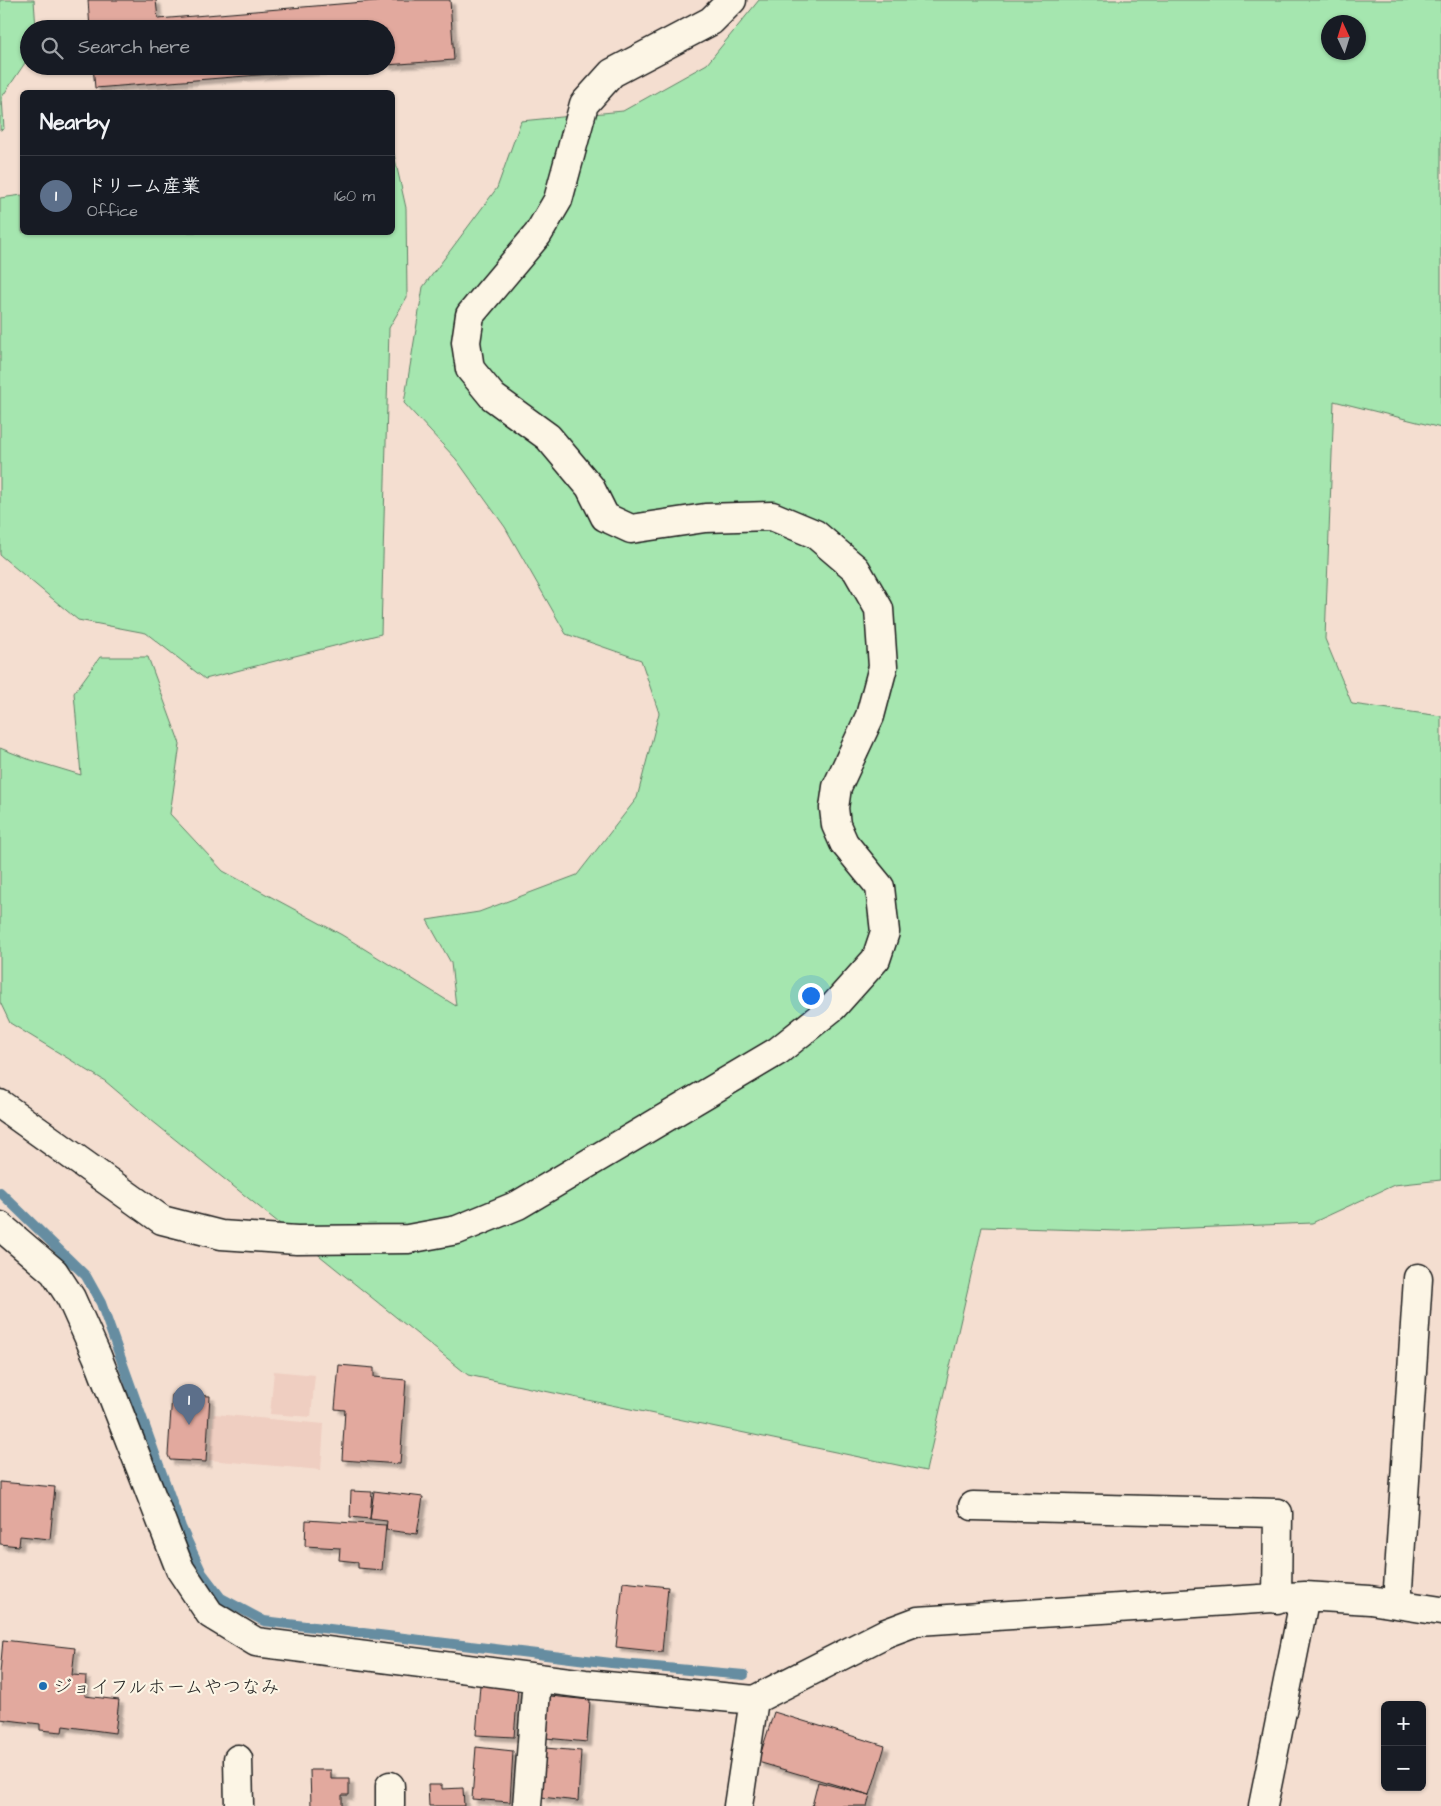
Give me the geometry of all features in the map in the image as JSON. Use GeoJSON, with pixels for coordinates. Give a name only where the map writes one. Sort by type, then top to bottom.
{"type":"FeatureCollection","features":[{"type":"Feature","properties":{"kind":"street"},"geometry":{"type":"LineString","coordinates":[[0,1104],[162,1220],[221,1235],[297,1240],[408,1240],[457,1230],[518,1205],[778,1051],[833,1007],[876,959],[886,932],[880,887],[844,844],[836,825],[834,808],[837,787],[870,716],[884,667],[880,609],[856,569],[815,534],[772,516],[705,518],[631,529],[605,517],[590,487],[548,437],[493,397],[470,369],[466,342],[470,316],[538,234],[558,200],[584,104],[612,73],[711,21],[732,0]]}},
{"type":"Feature","properties":{"kind":"street"},"geometry":{"type":"LineString","coordinates":[[0,1226],[54,1272],[71,1298],[97,1356],[180,1569],[210,1614],[256,1642],[594,1685],[754,1700],[886,1633],[918,1621],[1304,1596],[1370,1600],[1441,1610]]}},
{"type":"Feature","properties":{"kind":"street"},"geometry":{"type":"LineString","coordinates":[[1397,1604],[1418,1278]]}},
{"type":"Feature","properties":{"kind":"street"},"geometry":{"type":"LineString","coordinates":[[973,1506],[1278,1513],[1277,1599]]}},
{"type":"Feature","properties":{"kind":"street"},"geometry":{"type":"LineString","coordinates":[[1263,1806],[1304,1596]]}},
{"type":"Feature","properties":{"kind":"street"},"geometry":{"type":"LineString","coordinates":[[527,1806],[537,1678]]}},
{"type":"Feature","properties":{"kind":"street"},"geometry":{"type":"LineString","coordinates":[[738,1806],[754,1700]]}},
{"type":"Feature","properties":{"kind":"street"},"geometry":{"type":"LineString","coordinates":[[238,1759],[239,1806]]}},
{"type":"Feature","properties":{"kind":"shaded area"},"geometry":{"type":"Polygon","coordinates":[[[274,1371],[315,1375],[311,1417],[270,1414],[274,1371]]]}},
{"type":"Feature","properties":{"kind":"shaded area"},"geometry":{"type":"Polygon","coordinates":[[[214,1414],[324,1424],[321,1470],[209,1460],[214,1414]]]}},
{"type":"Feature","properties":{"kind":"green space"},"geometry":{"type":"Polygon","coordinates":[[[0,0],[34,0],[35,20],[20,20],[20,70],[2,97],[4,129],[0,130],[0,0]]]}},
{"type":"Feature","properties":{"kind":"green space"},"geometry":{"type":"Polygon","coordinates":[[[759,0],[1441,0],[1441,428],[1334,401],[1325,639],[1352,704],[1441,716],[1441,1180],[1394,1185],[1312,1223],[1118,1231],[982,1227],[926,1471],[468,1375],[105,1081],[10,1023],[0,1002],[0,748],[28,759],[81,775],[74,693],[100,657],[148,657],[180,744],[170,814],[223,871],[342,935],[456,1006],[451,963],[427,920],[479,912],[577,875],[637,798],[659,713],[641,660],[566,634],[505,527],[456,459],[404,403],[423,287],[497,188],[521,121],[623,111],[707,64],[759,0]]]}},
{"type":"Feature","properties":{"kind":"green space"},"geometry":{"type":"Polygon","coordinates":[[[395,159],[406,208],[407,297],[389,328],[381,634],[205,679],[146,633],[78,620],[0,555],[0,198],[20,195],[20,235],[395,235],[395,159]]]}},
{"type":"Feature","properties":{"kind":"building"},"geometry":{"type":"Polygon","coordinates":[[[88,0],[156,0],[158,19],[388,0],[450,0],[454,60],[395,64],[395,20],[89,20],[88,0]]]}},
{"type":"Feature","properties":{"kind":"building"},"geometry":{"type":"Polygon","coordinates":[[[94,75],[259,75],[95,88],[94,75]]]}},
{"type":"Feature","properties":{"kind":"building"},"geometry":{"type":"Polygon","coordinates":[[[339,1365],[374,1368],[374,1377],[406,1380],[400,1464],[342,1460],[345,1410],[335,1409],[339,1365]]]}},
{"type":"Feature","properties":{"kind":"building"},"geometry":{"type":"Polygon","coordinates":[[[172,1394],[210,1396],[206,1462],[170,1460],[168,1455],[172,1394]]]}},
{"type":"Feature","properties":{"kind":"building"},"geometry":{"type":"Polygon","coordinates":[[[0,1482],[55,1487],[50,1539],[20,1536],[19,1546],[0,1544],[0,1482]]]}},
{"type":"Feature","properties":{"kind":"building"},"geometry":{"type":"Polygon","coordinates":[[[351,1491],[372,1492],[370,1519],[350,1517],[351,1491]]]}},
{"type":"Feature","properties":{"kind":"building"},"geometry":{"type":"Polygon","coordinates":[[[374,1491],[423,1497],[417,1534],[386,1530],[387,1521],[370,1519],[374,1491]]]}},
{"type":"Feature","properties":{"kind":"building"},"geometry":{"type":"Polygon","coordinates":[[[306,1520],[386,1525],[382,1570],[358,1568],[358,1562],[339,1560],[340,1548],[305,1546],[306,1520]]]}},
{"type":"Feature","properties":{"kind":"building"},"geometry":{"type":"Polygon","coordinates":[[[623,1582],[668,1587],[662,1652],[616,1647],[623,1582]]]}},
{"type":"Feature","properties":{"kind":"building","name":"ジョイフルホームやつなみ"},"geometry":{"type":"Polygon","coordinates":[[[3,1640],[75,1648],[72,1675],[86,1676],[85,1696],[119,1700],[115,1733],[63,1726],[62,1732],[40,1730],[40,1724],[0,1719],[0,1673],[3,1640]]]}},
{"type":"Feature","properties":{"kind":"building"},"geometry":{"type":"Polygon","coordinates":[[[480,1685],[518,1689],[514,1737],[476,1735],[480,1685]]]}},
{"type":"Feature","properties":{"kind":"building"},"geometry":{"type":"Polygon","coordinates":[[[550,1696],[590,1700],[587,1742],[546,1738],[550,1696]]]}},
{"type":"Feature","properties":{"kind":"building"},"geometry":{"type":"Polygon","coordinates":[[[774,1712],[885,1746],[870,1795],[758,1762],[774,1712]]]}},
{"type":"Feature","properties":{"kind":"building"},"geometry":{"type":"Polygon","coordinates":[[[476,1747],[513,1751],[510,1802],[472,1799],[476,1747]]]}},
{"type":"Feature","properties":{"kind":"building"},"geometry":{"type":"Polygon","coordinates":[[[545,1748],[581,1751],[578,1801],[541,1797],[545,1748]]]}},
{"type":"Feature","properties":{"kind":"building"},"geometry":{"type":"Polygon","coordinates":[[[310,1770],[331,1770],[331,1779],[349,1779],[349,1795],[342,1795],[342,1806],[311,1806],[310,1770]]]}},
{"type":"Feature","properties":{"kind":"building"},"geometry":{"type":"Polygon","coordinates":[[[818,1782],[870,1795],[867,1806],[812,1806],[818,1782]]]}},
{"type":"Feature","properties":{"kind":"building"},"geometry":{"type":"Polygon","coordinates":[[[428,1785],[442,1785],[442,1789],[463,1788],[464,1806],[429,1806],[428,1785]]]}},
{"type":"Feature","properties":{"kind":"waterway"},"geometry":{"type":"LineString","coordinates":[[0,1192],[86,1276],[101,1303],[181,1527],[202,1573],[221,1598],[264,1621],[611,1663],[744,1675]]}},
{"type":"Feature","properties":{"kind":"place","name":"ドリーム産業"},"geometry":{"type":"Point","coordinates":[189,1425]}},
{"type":"Feature","properties":{"kind":"place","name":"ジョイフルホームやつなみ"},"geometry":{"type":"Point","coordinates":[43,1686]}}]}
